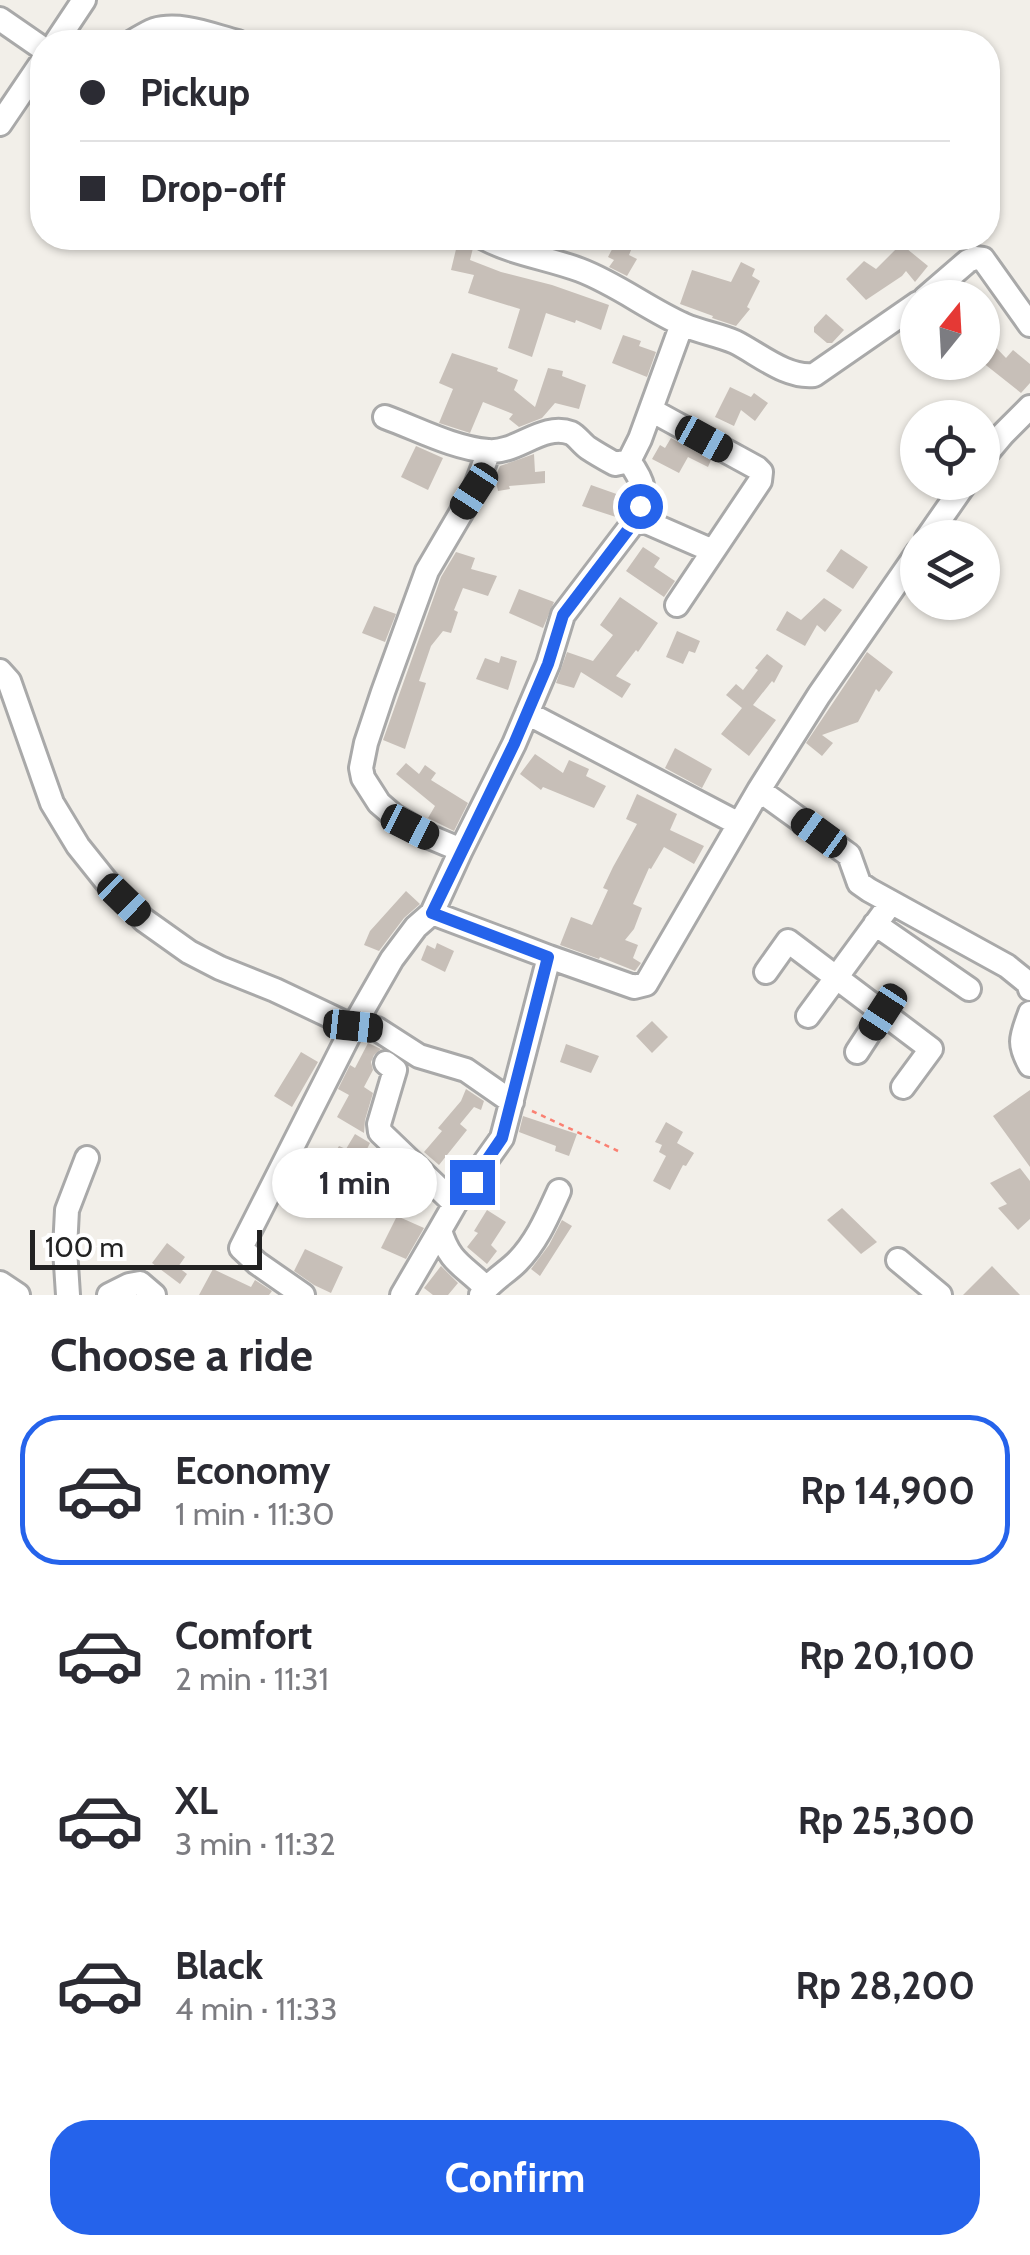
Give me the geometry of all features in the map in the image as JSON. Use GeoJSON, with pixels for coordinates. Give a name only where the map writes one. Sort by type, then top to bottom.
{"type":"FeatureCollection","features":[{"type":"Feature","properties":{"kind":"street"},"geometry":{"type":"LineString","coordinates":[[64,30],[84,0]]}},
{"type":"Feature","properties":{"kind":"street"},"geometry":{"type":"LineString","coordinates":[[0,19],[30,40]]}},
{"type":"Feature","properties":{"kind":"street"},"geometry":{"type":"LineString","coordinates":[[155,30],[185,30]]}},
{"type":"Feature","properties":{"kind":"street"},"geometry":{"type":"LineString","coordinates":[[0,124],[30,80]]}},
{"type":"Feature","properties":{"kind":"street"},"geometry":{"type":"LineString","coordinates":[[516,250],[534,257],[552,250]]}},
{"type":"Feature","properties":{"kind":"street"},"geometry":{"type":"LineString","coordinates":[[556,250],[682,324],[732,341],[806,376],[900,315]]}},
{"type":"Feature","properties":{"kind":"street"},"geometry":{"type":"LineString","coordinates":[[946,280],[968,261],[971,250]]}},
{"type":"Feature","properties":{"kind":"street"},"geometry":{"type":"LineString","coordinates":[[973,250],[1030,325]]}},
{"type":"Feature","properties":{"kind":"street"},"geometry":{"type":"LineString","coordinates":[[289,1291],[241,1250],[242,1244],[392,958],[432,913],[527,713],[563,615],[637,518],[641,492],[628,461],[682,324]]}},
{"type":"Feature","properties":{"kind":"street"},"geometry":{"type":"LineString","coordinates":[[1000,438],[1030,407]]}},
{"type":"Feature","properties":{"kind":"street"},"geometry":{"type":"LineString","coordinates":[[651,410],[761,472],[760,480],[677,605]]}},
{"type":"Feature","properties":{"kind":"street"},"geometry":{"type":"LineString","coordinates":[[385,417],[463,446],[489,451],[512,448],[559,431],[572,434],[615,464],[628,461]]}},
{"type":"Feature","properties":{"kind":"street"},"geometry":{"type":"LineString","coordinates":[[461,850],[410,827],[378,803],[362,778],[361,768],[371,726],[427,572],[474,491],[489,451]]}},
{"type":"Feature","properties":{"kind":"street"},"geometry":{"type":"LineString","coordinates":[[637,518],[713,552]]}},
{"type":"Feature","properties":{"kind":"street"},"geometry":{"type":"LineString","coordinates":[[432,913],[634,986],[646,984],[818,695],[900,578]]}},
{"type":"Feature","properties":{"kind":"street"},"geometry":{"type":"LineString","coordinates":[[0,671],[9,681],[52,804],[78,846],[144,920],[189,952],[220,968],[353,1026],[377,1029],[419,1056],[466,1070],[512,1102]]}},
{"type":"Feature","properties":{"kind":"street"},"geometry":{"type":"LineString","coordinates":[[527,713],[740,824]]}},
{"type":"Feature","properties":{"kind":"street"},"geometry":{"type":"LineString","coordinates":[[759,790],[849,854],[860,883],[1007,966],[1030,988]]}},
{"type":"Feature","properties":{"kind":"street"},"geometry":{"type":"LineString","coordinates":[[808,1016],[891,902]]}},
{"type":"Feature","properties":{"kind":"street"},"geometry":{"type":"LineString","coordinates":[[875,924],[969,989]]}},
{"type":"Feature","properties":{"kind":"street"},"geometry":{"type":"LineString","coordinates":[[766,972],[788,940],[931,1049],[903,1087]]}},
{"type":"Feature","properties":{"kind":"street"},"geometry":{"type":"LineString","coordinates":[[402,1295],[455,1204],[502,1138],[548,957]]}},
{"type":"Feature","properties":{"kind":"street"},"geometry":{"type":"LineString","coordinates":[[857,1052],[883,1012]]}},
{"type":"Feature","properties":{"kind":"street"},"geometry":{"type":"LineString","coordinates":[[1030,1013],[1021,1047],[1030,1065]]}},
{"type":"Feature","properties":{"kind":"street"},"geometry":{"type":"LineString","coordinates":[[386,1063],[395,1070],[380,1132],[455,1204]]}},
{"type":"Feature","properties":{"kind":"street"},"geometry":{"type":"LineString","coordinates":[[68,1295],[67,1210],[87,1158]]}},
{"type":"Feature","properties":{"kind":"street"},"geometry":{"type":"LineString","coordinates":[[440,1230],[445,1247],[483,1292],[520,1260],[560,1191]]}},
{"type":"Feature","properties":{"kind":"street"},"geometry":{"type":"LineString","coordinates":[[898,1260],[940,1295]]}},
{"type":"Feature","properties":{"kind":"street"},"geometry":{"type":"LineString","coordinates":[[0,1283],[18,1295]]}},
{"type":"Feature","properties":{"kind":"street"},"geometry":{"type":"LineString","coordinates":[[109,1295],[140,1284],[154,1295]]}},
{"type":"Feature","properties":{"kind":"path"},"geometry":{"type":"LineString","coordinates":[[512,1102],[618,1152]]}},
{"type":"Feature","properties":{"kind":"building"},"geometry":{"type":"Polygon","coordinates":[[[456,250],[472,250],[470,260],[609,305],[601,330],[546,313],[532,357],[508,348],[520,309],[468,293],[474,275],[451,270],[456,250]]]}},
{"type":"Feature","properties":{"kind":"building"},"geometry":{"type":"Polygon","coordinates":[[[612,250],[631,250],[629,255],[637,259],[627,276],[609,267],[614,260],[608,257],[612,250]]]}},
{"type":"Feature","properties":{"kind":"building"},"geometry":{"type":"Polygon","coordinates":[[[895,250],[908,250],[928,266],[917,280],[906,271],[866,300],[846,279],[864,261],[876,269],[895,250]]]}},
{"type":"Feature","properties":{"kind":"building"},"geometry":{"type":"Polygon","coordinates":[[[741,262],[755,269],[752,276],[760,281],[747,307],[750,309],[736,326],[680,304],[692,270],[731,282],[741,262]]]}},
{"type":"Feature","properties":{"kind":"building"},"geometry":{"type":"Polygon","coordinates":[[[826,314],[844,330],[832,343],[814,332],[826,314]]]}},
{"type":"Feature","properties":{"kind":"building"},"geometry":{"type":"Polygon","coordinates":[[[623,335],[656,352],[647,377],[612,363],[623,335]]]}},
{"type":"Feature","properties":{"kind":"building"},"geometry":{"type":"Polygon","coordinates":[[[1013,350],[1030,364],[1030,383],[1021,393],[1000,376],[1000,352],[1006,358],[1013,350]]]}},
{"type":"Feature","properties":{"kind":"building"},"geometry":{"type":"Polygon","coordinates":[[[452,353],[498,368],[497,371],[518,380],[514,390],[535,407],[548,368],[563,371],[562,376],[586,385],[579,409],[555,403],[542,418],[519,427],[509,419],[513,414],[483,402],[470,433],[439,423],[453,389],[439,383],[452,353]]]}},
{"type":"Feature","properties":{"kind":"building"},"geometry":{"type":"Polygon","coordinates":[[[730,387],[751,397],[754,393],[768,403],[755,421],[741,410],[734,426],[715,417],[730,387]]]}},
{"type":"Feature","properties":{"kind":"building"},"geometry":{"type":"Polygon","coordinates":[[[671,438],[711,460],[708,467],[688,457],[679,473],[652,459],[660,445],[665,448],[671,438]]]}},
{"type":"Feature","properties":{"kind":"building"},"geometry":{"type":"Polygon","coordinates":[[[416,446],[443,458],[428,490],[401,477],[416,446]]]}},
{"type":"Feature","properties":{"kind":"building"},"geometry":{"type":"Polygon","coordinates":[[[534,454],[535,472],[545,471],[545,483],[509,486],[510,489],[498,491],[495,477],[500,466],[534,454]]]}},
{"type":"Feature","properties":{"kind":"building"},"geometry":{"type":"Polygon","coordinates":[[[591,485],[625,497],[616,517],[582,506],[591,485]]]}},
{"type":"Feature","properties":{"kind":"building"},"geometry":{"type":"Polygon","coordinates":[[[643,547],[660,558],[654,567],[675,581],[664,597],[626,571],[643,547]]]}},
{"type":"Feature","properties":{"kind":"building"},"geometry":{"type":"Polygon","coordinates":[[[841,549],[868,567],[853,589],[826,571],[841,549]]]}},
{"type":"Feature","properties":{"kind":"building"},"geometry":{"type":"Polygon","coordinates":[[[456,552],[475,558],[471,569],[497,576],[488,596],[463,588],[454,610],[458,612],[451,633],[443,631],[431,646],[419,681],[426,683],[405,749],[383,740],[441,577],[456,552]]]}},
{"type":"Feature","properties":{"kind":"building"},"geometry":{"type":"Polygon","coordinates":[[[519,589],[554,602],[543,628],[509,613],[519,589]]]}},
{"type":"Feature","properties":{"kind":"building"},"geometry":{"type":"Polygon","coordinates":[[[620,597],[658,623],[616,676],[631,684],[622,698],[581,672],[574,688],[556,683],[567,652],[593,661],[613,635],[600,625],[620,597]]]}},
{"type":"Feature","properties":{"kind":"building"},"geometry":{"type":"Polygon","coordinates":[[[824,598],[842,610],[825,632],[817,625],[805,646],[776,630],[787,611],[801,620],[824,598]]]}},
{"type":"Feature","properties":{"kind":"building"},"geometry":{"type":"Polygon","coordinates":[[[374,606],[396,614],[385,642],[362,633],[374,606]]]}},
{"type":"Feature","properties":{"kind":"building"},"geometry":{"type":"Polygon","coordinates":[[[677,631],[700,641],[695,653],[689,651],[683,664],[666,657],[677,631]]]}},
{"type":"Feature","properties":{"kind":"building"},"geometry":{"type":"Polygon","coordinates":[[[867,652],[893,672],[879,692],[876,689],[858,722],[822,735],[833,743],[822,756],[806,743],[867,652]]]}},
{"type":"Feature","properties":{"kind":"building"},"geometry":{"type":"Polygon","coordinates":[[[767,654],[783,666],[774,683],[753,705],[776,720],[749,756],[721,734],[742,708],[726,695],[736,684],[743,690],[767,654]]]}},
{"type":"Feature","properties":{"kind":"building"},"geometry":{"type":"Polygon","coordinates":[[[501,656],[517,661],[508,690],[476,679],[485,658],[499,663],[501,656]]]}},
{"type":"Feature","properties":{"kind":"building"},"geometry":{"type":"Polygon","coordinates":[[[675,748],[712,769],[702,788],[665,768],[675,748]]]}},
{"type":"Feature","properties":{"kind":"building"},"geometry":{"type":"Polygon","coordinates":[[[535,754],[563,773],[569,760],[589,769],[586,776],[606,786],[594,808],[543,787],[541,790],[520,774],[535,754]]]}},
{"type":"Feature","properties":{"kind":"building"},"geometry":{"type":"Polygon","coordinates":[[[406,763],[419,774],[425,765],[436,773],[431,780],[468,803],[454,831],[428,818],[435,806],[396,774],[406,763]]]}},
{"type":"Feature","properties":{"kind":"building"},"geometry":{"type":"Polygon","coordinates":[[[637,794],[677,814],[670,830],[704,846],[694,864],[664,847],[649,868],[633,904],[642,908],[625,940],[638,945],[633,958],[641,963],[635,971],[560,945],[571,917],[592,925],[608,890],[603,888],[637,824],[626,819],[637,794]]]}},
{"type":"Feature","properties":{"kind":"building"},"geometry":{"type":"Polygon","coordinates":[[[406,891],[420,904],[379,951],[364,945],[370,931],[406,891]]]}},
{"type":"Feature","properties":{"kind":"building"},"geometry":{"type":"Polygon","coordinates":[[[437,943],[454,951],[445,972],[421,960],[427,945],[435,949],[437,943]]]}},
{"type":"Feature","properties":{"kind":"building"},"geometry":{"type":"Polygon","coordinates":[[[652,1021],[668,1037],[652,1053],[636,1036],[652,1021]]]}},
{"type":"Feature","properties":{"kind":"building"},"geometry":{"type":"Polygon","coordinates":[[[368,1043],[381,1049],[374,1055],[373,1070],[364,1087],[373,1093],[364,1133],[337,1117],[349,1095],[338,1089],[350,1065],[355,1068],[368,1043]]]}},
{"type":"Feature","properties":{"kind":"building"},"geometry":{"type":"Polygon","coordinates":[[[566,1044],[599,1056],[591,1073],[560,1062],[566,1044]]]}},
{"type":"Feature","properties":{"kind":"building"},"geometry":{"type":"Polygon","coordinates":[[[301,1052],[318,1062],[292,1107],[274,1096],[301,1052]]]}},
{"type":"Feature","properties":{"kind":"building"},"geometry":{"type":"Polygon","coordinates":[[[466,1089],[484,1101],[481,1110],[474,1107],[460,1124],[467,1130],[439,1165],[424,1152],[442,1131],[438,1128],[466,1089]]]}},
{"type":"Feature","properties":{"kind":"building"},"geometry":{"type":"Polygon","coordinates":[[[1030,1090],[1030,1167],[993,1116],[1030,1090]]]}},
{"type":"Feature","properties":{"kind":"building"},"geometry":{"type":"Polygon","coordinates":[[[523,1116],[577,1134],[569,1156],[555,1151],[556,1146],[519,1132],[523,1116]]]}},
{"type":"Feature","properties":{"kind":"building"},"geometry":{"type":"Polygon","coordinates":[[[666,1122],[683,1132],[677,1143],[694,1153],[670,1190],[653,1181],[666,1156],[659,1152],[662,1145],[655,1142],[666,1122]]]}},
{"type":"Feature","properties":{"kind":"building"},"geometry":{"type":"Polygon","coordinates":[[[355,1134],[370,1143],[353,1177],[366,1183],[363,1190],[377,1196],[368,1212],[316,1184],[339,1146],[346,1149],[355,1134]]]}},
{"type":"Feature","properties":{"kind":"building"},"geometry":{"type":"Polygon","coordinates":[[[1020,1168],[1030,1181],[1030,1219],[1018,1230],[998,1208],[1007,1204],[990,1183],[1020,1168]]]}},
{"type":"Feature","properties":{"kind":"building"},"geometry":{"type":"Polygon","coordinates":[[[842,1208],[877,1242],[861,1254],[827,1220],[842,1208]]]}},
{"type":"Feature","properties":{"kind":"building"},"geometry":{"type":"Polygon","coordinates":[[[487,1210],[506,1222],[491,1245],[497,1251],[487,1264],[467,1247],[478,1233],[474,1231],[487,1210]]]}},
{"type":"Feature","properties":{"kind":"building"},"geometry":{"type":"Polygon","coordinates":[[[397,1216],[424,1228],[406,1259],[381,1248],[397,1216]]]}},
{"type":"Feature","properties":{"kind":"building"},"geometry":{"type":"Polygon","coordinates":[[[562,1220],[572,1226],[540,1276],[531,1269],[562,1220]]]}},
{"type":"Feature","properties":{"kind":"building"},"geometry":{"type":"Polygon","coordinates":[[[167,1243],[185,1257],[178,1267],[187,1274],[180,1284],[152,1263],[167,1243]]]}},
{"type":"Feature","properties":{"kind":"building"},"geometry":{"type":"Polygon","coordinates":[[[305,1249],[343,1267],[331,1293],[294,1271],[305,1249]]]}},
{"type":"Feature","properties":{"kind":"building"},"geometry":{"type":"Polygon","coordinates":[[[441,1266],[458,1283],[448,1295],[433,1295],[424,1288],[441,1266]]]}},
{"type":"Feature","properties":{"kind":"building"},"geometry":{"type":"Polygon","coordinates":[[[992,1266],[1020,1295],[963,1295],[992,1266]]]}},
{"type":"Feature","properties":{"kind":"building"},"geometry":{"type":"Polygon","coordinates":[[[213,1269],[251,1287],[255,1280],[272,1291],[269,1295],[199,1295],[213,1269]]]}},
{"type":"Feature","properties":{"kind":"route"},"geometry":{"type":"LineString","coordinates":[[472,1182],[502,1138],[548,957],[432,913],[514,744],[548,664],[563,615],[637,518],[640,506]]}}]}
